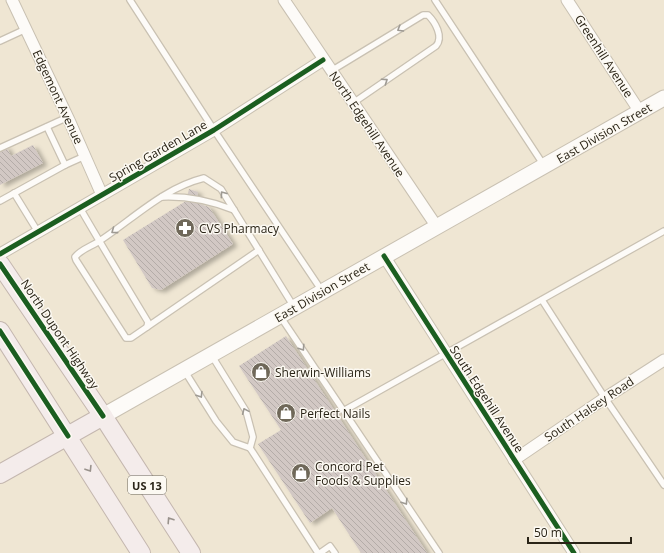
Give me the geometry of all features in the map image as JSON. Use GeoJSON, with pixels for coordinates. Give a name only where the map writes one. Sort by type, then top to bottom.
{"type":"FeatureCollection","features":[{"type":"Feature","properties":{"kind":"highway","name":"North Dupont Highway"},"geometry":{"type":"LineString","coordinates":[[0,264],[103,416]]}},
{"type":"Feature","properties":{"kind":"highway"},"geometry":{"type":"LineString","coordinates":[[0,331],[68,436],[140,553]]}},
{"type":"Feature","properties":{"kind":"highway","name":"East Division Street"},"geometry":{"type":"LineString","coordinates":[[0,474],[103,416]]}},
{"type":"Feature","properties":{"kind":"highway","name":"US 13"},"geometry":{"type":"LineString","coordinates":[[103,416],[191,553]]}},
{"type":"Feature","properties":{"kind":"main road","name":"East Division Street"},"geometry":{"type":"LineString","coordinates":[[103,416],[664,98]]}},
{"type":"Feature","properties":{"kind":"street","name":"Edgemont Avenue"},"geometry":{"type":"LineString","coordinates":[[12,0],[68,117],[102,195]]}},
{"type":"Feature","properties":{"kind":"street","name":"North Edgehill Avenue"},"geometry":{"type":"LineString","coordinates":[[284,0],[323,60],[438,227]]}},
{"type":"Feature","properties":{"kind":"street","name":"Greenhill Avenue"},"geometry":{"type":"LineString","coordinates":[[567,0],[640,112]]}},
{"type":"Feature","properties":{"kind":"street","name":"Spring Garden Lane"},"geometry":{"type":"LineString","coordinates":[[0,254],[214,130],[323,60]]}},
{"type":"Feature","properties":{"kind":"street","name":"South Edgehill Avenue"},"geometry":{"type":"LineString","coordinates":[[384,256],[574,553]]}},
{"type":"Feature","properties":{"kind":"street","name":"South Halsey Road"},"geometry":{"type":"LineString","coordinates":[[514,460],[664,360]]}},
{"type":"Feature","properties":{"kind":"lane"},"geometry":{"type":"LineString","coordinates":[[130,0],[214,130],[322,291]]}},
{"type":"Feature","properties":{"kind":"lane"},"geometry":{"type":"LineString","coordinates":[[435,0],[545,166]]}},
{"type":"Feature","properties":{"kind":"lane"},"geometry":{"type":"LineString","coordinates":[[331,71],[423,14],[428,14],[432,18],[439,36],[439,43],[353,103]]}},
{"type":"Feature","properties":{"kind":"lane"},"geometry":{"type":"LineString","coordinates":[[0,41],[26,29]]}},
{"type":"Feature","properties":{"kind":"lane"},"geometry":{"type":"LineString","coordinates":[[0,148],[68,117]]}},
{"type":"Feature","properties":{"kind":"lane"},"geometry":{"type":"LineString","coordinates":[[47,127],[65,165]]}},
{"type":"Feature","properties":{"kind":"lane"},"geometry":{"type":"LineString","coordinates":[[0,201],[65,165],[85,156]]}},
{"type":"Feature","properties":{"kind":"lane"},"geometry":{"type":"LineString","coordinates":[[259,250],[131,338],[126,338],[76,260],[77,254],[100,241],[161,197],[186,183],[204,178],[221,189],[259,250],[294,307]]}},
{"type":"Feature","properties":{"kind":"lane"},"geometry":{"type":"LineString","coordinates":[[14,193],[38,232]]}},
{"type":"Feature","properties":{"kind":"lane"},"geometry":{"type":"LineString","coordinates":[[161,197],[177,196],[218,204],[234,210]]}},
{"type":"Feature","properties":{"kind":"lane"},"geometry":{"type":"LineString","coordinates":[[80,208],[148,322],[147,328]]}},
{"type":"Feature","properties":{"kind":"lane"},"geometry":{"type":"LineString","coordinates":[[345,410],[664,231]]}},
{"type":"Feature","properties":{"kind":"lane"},"geometry":{"type":"LineString","coordinates":[[542,300],[605,398],[664,485]]}},
{"type":"Feature","properties":{"kind":"lane"},"geometry":{"type":"LineString","coordinates":[[280,316],[345,410],[439,553]]}},
{"type":"Feature","properties":{"kind":"lane"},"geometry":{"type":"LineString","coordinates":[[211,355],[246,410],[254,437],[250,448]]}},
{"type":"Feature","properties":{"kind":"lane"},"geometry":{"type":"LineString","coordinates":[[184,370],[216,421],[233,442],[250,448],[319,553],[330,546],[335,553]]}},
{"type":"Feature","properties":{"kind":"building"},"geometry":{"type":"Polygon","coordinates":[[[33,145],[43,163],[0,185],[0,149],[6,146],[11,156],[33,145]]]}},
{"type":"Feature","properties":{"kind":"building","name":"CVS Pharmacy"},"geometry":{"type":"Polygon","coordinates":[[[189,189],[198,192],[196,203],[209,207],[233,244],[161,290],[152,288],[123,240],[186,201],[189,189]]]}},
{"type":"Feature","properties":{"kind":"building"},"geometry":{"type":"Polygon","coordinates":[[[286,336],[427,553],[361,553],[332,508],[310,523],[258,444],[281,430],[239,366],[286,336]]]}},
{"type":"Feature","properties":{"kind":"cycle path"},"geometry":{"type":"LineString","coordinates":[[0,254],[214,130],[323,60]]}},
{"type":"Feature","properties":{"kind":"cycle path"},"geometry":{"type":"LineString","coordinates":[[384,256],[574,553]]}},
{"type":"Feature","properties":{"kind":"cycle path"},"geometry":{"type":"LineString","coordinates":[[0,264],[103,416]]}},
{"type":"Feature","properties":{"kind":"cycle path"},"geometry":{"type":"LineString","coordinates":[[0,331],[68,436]]}},
{"type":"Feature","properties":{"kind":"place","name":"CVS Pharmacy"},"geometry":{"type":"Point","coordinates":[185,228]}},
{"type":"Feature","properties":{"kind":"place","name":"Sherwin-Williams"},"geometry":{"type":"Point","coordinates":[261,372]}},
{"type":"Feature","properties":{"kind":"place","name":"Perfect Nails"},"geometry":{"type":"Point","coordinates":[286,413]}},
{"type":"Feature","properties":{"kind":"place","name":"Concord Pet Foods & Supplies"},"geometry":{"type":"Point","coordinates":[301,473]}}]}
